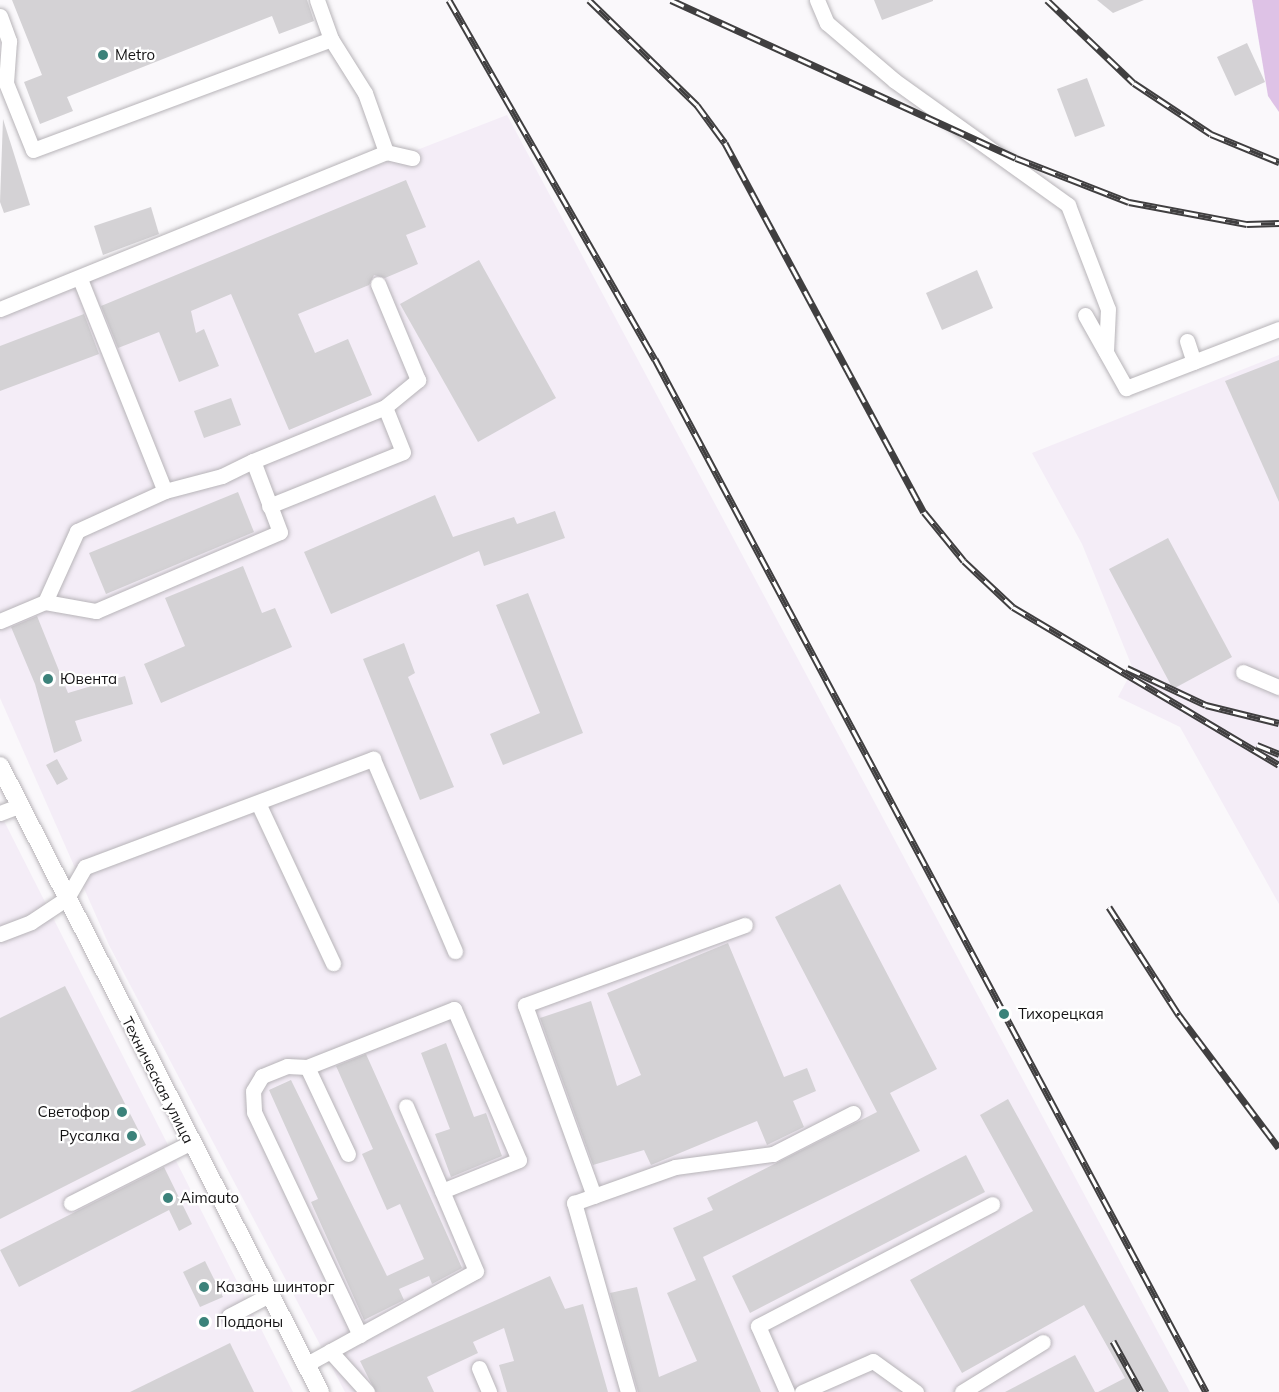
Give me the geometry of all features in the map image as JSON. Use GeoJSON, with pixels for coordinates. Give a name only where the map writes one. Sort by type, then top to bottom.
{"type":"FeatureCollection","features":[{"type":"Feature","properties":{"kind":"main road","name":"Техническая улица"},"geometry":{"type":"LineString","coordinates":[[0,766],[18,806],[67,898],[190,1143],[320,1392]]}},
{"type":"Feature","properties":{"kind":"lane"},"geometry":{"type":"LineString","coordinates":[[317,0],[331,39],[364,93],[386,152]]}},
{"type":"Feature","properties":{"kind":"lane"},"geometry":{"type":"LineString","coordinates":[[817,0],[827,23],[895,81],[1068,205],[1108,309],[1106,352]]}},
{"type":"Feature","properties":{"kind":"lane"},"geometry":{"type":"LineString","coordinates":[[0,16],[9,41],[6,83],[33,150],[331,39]]}},
{"type":"Feature","properties":{"kind":"lane"},"geometry":{"type":"LineString","coordinates":[[0,309],[81,279],[386,152],[412,158]]}},
{"type":"Feature","properties":{"kind":"lane"},"geometry":{"type":"LineString","coordinates":[[81,279],[165,491]]}},
{"type":"Feature","properties":{"kind":"lane"},"geometry":{"type":"LineString","coordinates":[[45,602],[78,531],[165,491],[222,477],[253,461],[385,407],[418,380],[378,284]]}},
{"type":"Feature","properties":{"kind":"lane"},"geometry":{"type":"LineString","coordinates":[[1085,315],[1126,388],[1279,329]]}},
{"type":"Feature","properties":{"kind":"lane"},"geometry":{"type":"LineString","coordinates":[[1187,341],[1194,362]]}},
{"type":"Feature","properties":{"kind":"lane"},"geometry":{"type":"LineString","coordinates":[[269,506],[403,452],[385,407]]}},
{"type":"Feature","properties":{"kind":"lane"},"geometry":{"type":"LineString","coordinates":[[0,621],[45,602],[96,611],[280,532],[253,461]]}},
{"type":"Feature","properties":{"kind":"lane"},"geometry":{"type":"LineString","coordinates":[[1243,672],[1279,687]]}},
{"type":"Feature","properties":{"kind":"lane"},"geometry":{"type":"LineString","coordinates":[[0,934],[32,922],[67,898],[85,867],[373,759],[455,951]]}},
{"type":"Feature","properties":{"kind":"lane"},"geometry":{"type":"LineString","coordinates":[[258,803],[333,963]]}},
{"type":"Feature","properties":{"kind":"lane"},"geometry":{"type":"LineString","coordinates":[[0,813],[18,806]]}},
{"type":"Feature","properties":{"kind":"lane"},"geometry":{"type":"LineString","coordinates":[[594,1196],[525,1005],[745,925]]}},
{"type":"Feature","properties":{"kind":"lane"},"geometry":{"type":"LineString","coordinates":[[360,1335],[254,1112],[253,1091],[262,1076],[287,1066],[307,1067],[454,1009],[519,1160],[442,1191]]}},
{"type":"Feature","properties":{"kind":"lane"},"geometry":{"type":"LineString","coordinates":[[307,1067],[348,1154]]}},
{"type":"Feature","properties":{"kind":"lane"},"geometry":{"type":"LineString","coordinates":[[305,1365],[476,1272],[406,1106]]}},
{"type":"Feature","properties":{"kind":"lane"},"geometry":{"type":"LineString","coordinates":[[628,1392],[574,1203],[675,1167],[772,1154],[854,1113]]}},
{"type":"Feature","properties":{"kind":"lane"},"geometry":{"type":"LineString","coordinates":[[71,1203],[190,1143]]}},
{"type":"Feature","properties":{"kind":"lane"},"geometry":{"type":"LineString","coordinates":[[787,1392],[758,1326],[992,1204]]}},
{"type":"Feature","properties":{"kind":"lane"},"geometry":{"type":"LineString","coordinates":[[229,1316],[269,1295]]}},
{"type":"Feature","properties":{"kind":"lane"},"geometry":{"type":"LineString","coordinates":[[962,1392],[1043,1342]]}},
{"type":"Feature","properties":{"kind":"lane"},"geometry":{"type":"LineString","coordinates":[[330,1351],[367,1392]]}},
{"type":"Feature","properties":{"kind":"lane"},"geometry":{"type":"LineString","coordinates":[[802,1392],[873,1361],[916,1392]]}},
{"type":"Feature","properties":{"kind":"lane"},"geometry":{"type":"LineString","coordinates":[[479,1368],[489,1392]]}},
{"type":"Feature","properties":{"kind":"shaded area"},"geometry":{"type":"Polygon","coordinates":[[[1252,0],[1279,0],[1279,112],[1268,96],[1252,0]]]}},
{"type":"Feature","properties":{"kind":"shaded area"},"geometry":{"type":"Polygon","coordinates":[[[507,115],[1190,1392],[345,1392],[109,945],[0,698],[0,312],[507,115]]]}},
{"type":"Feature","properties":{"kind":"shaded area"},"geometry":{"type":"Polygon","coordinates":[[[1279,355],[1279,904],[1180,727],[1118,697],[1133,669],[1082,544],[1032,453],[1279,355]]]}},
{"type":"Feature","properties":{"kind":"shaded area"},"geometry":{"type":"Polygon","coordinates":[[[0,813],[293,1392],[0,1392],[0,813]]]}},
{"type":"Feature","properties":{"kind":"building","name":"Metro"},"geometry":{"type":"Polygon","coordinates":[[[12,0],[307,0],[314,21],[279,34],[272,16],[67,97],[73,111],[40,124],[24,82],[42,75],[12,0]]]}},
{"type":"Feature","properties":{"kind":"building"},"geometry":{"type":"Polygon","coordinates":[[[874,0],[933,0],[933,1],[882,20],[874,0]]]}},
{"type":"Feature","properties":{"kind":"building"},"geometry":{"type":"Polygon","coordinates":[[[1097,0],[1144,0],[1113,13],[1097,0]]]}},
{"type":"Feature","properties":{"kind":"building"},"geometry":{"type":"Polygon","coordinates":[[[1247,43],[1265,82],[1235,96],[1217,57],[1247,43]]]}},
{"type":"Feature","properties":{"kind":"building"},"geometry":{"type":"Polygon","coordinates":[[[1087,78],[1105,126],[1075,137],[1057,89],[1087,78]]]}},
{"type":"Feature","properties":{"kind":"building"},"geometry":{"type":"Polygon","coordinates":[[[3,119],[30,205],[4,213],[0,202],[3,119]]]}},
{"type":"Feature","properties":{"kind":"building"},"geometry":{"type":"Polygon","coordinates":[[[406,180],[426,227],[406,235],[418,264],[385,278],[374,275],[369,285],[298,314],[315,353],[348,339],[372,395],[289,430],[231,294],[191,311],[196,333],[204,329],[219,366],[179,382],[159,332],[118,348],[101,306],[406,180]]]}},
{"type":"Feature","properties":{"kind":"building"},"geometry":{"type":"Polygon","coordinates":[[[151,207],[159,234],[103,255],[94,226],[151,207]]]}},
{"type":"Feature","properties":{"kind":"building"},"geometry":{"type":"Polygon","coordinates":[[[479,260],[556,398],[478,442],[400,304],[479,260]]]}},
{"type":"Feature","properties":{"kind":"building"},"geometry":{"type":"Polygon","coordinates":[[[977,270],[993,308],[942,330],[926,293],[977,270]]]}},
{"type":"Feature","properties":{"kind":"building"},"geometry":{"type":"Polygon","coordinates":[[[84,314],[99,354],[0,391],[0,346],[84,314]]]}},
{"type":"Feature","properties":{"kind":"building"},"geometry":{"type":"Polygon","coordinates":[[[1279,360],[1279,502],[1225,381],[1279,360]]]}},
{"type":"Feature","properties":{"kind":"building"},"geometry":{"type":"Polygon","coordinates":[[[231,398],[241,425],[204,438],[194,411],[231,398]]]}},
{"type":"Feature","properties":{"kind":"building"},"geometry":{"type":"Polygon","coordinates":[[[238,492],[254,532],[106,594],[89,553],[238,492]]]}},
{"type":"Feature","properties":{"kind":"building"},"geometry":{"type":"Polygon","coordinates":[[[435,495],[453,537],[514,517],[517,524],[555,511],[565,538],[484,566],[479,551],[331,614],[304,552],[435,495]]]}},
{"type":"Feature","properties":{"kind":"building"},"geometry":{"type":"Polygon","coordinates":[[[1168,538],[1232,657],[1173,689],[1109,569],[1168,538]]]}},
{"type":"Feature","properties":{"kind":"building"},"geometry":{"type":"Polygon","coordinates":[[[243,566],[262,613],[275,608],[292,647],[161,703],[144,664],[185,646],[165,598],[243,566]]]}},
{"type":"Feature","properties":{"kind":"building"},"geometry":{"type":"Polygon","coordinates":[[[528,593],[583,733],[503,765],[490,734],[540,713],[496,605],[528,593]]]}},
{"type":"Feature","properties":{"kind":"building"},"geometry":{"type":"Polygon","coordinates":[[[37,616],[68,693],[125,676],[133,704],[75,721],[82,741],[54,753],[35,684],[11,627],[37,616]]]}},
{"type":"Feature","properties":{"kind":"building"},"geometry":{"type":"Polygon","coordinates":[[[404,643],[415,673],[408,677],[454,787],[420,800],[363,659],[404,643]]]}},
{"type":"Feature","properties":{"kind":"building"},"geometry":{"type":"Polygon","coordinates":[[[57,759],[68,779],[57,785],[46,765],[57,759]]]}},
{"type":"Feature","properties":{"kind":"building"},"geometry":{"type":"Polygon","coordinates":[[[840,884],[937,1069],[890,1093],[920,1151],[703,1257],[761,1392],[638,1392],[610,1293],[637,1287],[659,1377],[697,1361],[667,1293],[696,1280],[673,1228],[713,1210],[707,1198],[877,1112],[775,917],[840,884]]]}},
{"type":"Feature","properties":{"kind":"building"},"geometry":{"type":"Polygon","coordinates":[[[728,943],[784,1077],[807,1068],[816,1091],[793,1101],[804,1127],[767,1145],[757,1121],[651,1165],[644,1150],[593,1165],[540,1018],[591,1001],[617,1086],[641,1075],[607,993],[728,943]]]}},
{"type":"Feature","properties":{"kind":"building"},"geometry":{"type":"Polygon","coordinates":[[[65,986],[146,1145],[0,1219],[0,1018],[65,986]]]}},
{"type":"Feature","properties":{"kind":"building"},"geometry":{"type":"Polygon","coordinates":[[[446,1043],[474,1117],[486,1113],[502,1156],[451,1177],[435,1134],[450,1129],[421,1053],[446,1043]]]}},
{"type":"Feature","properties":{"kind":"building"},"geometry":{"type":"Polygon","coordinates":[[[366,1054],[462,1268],[432,1284],[429,1276],[399,1289],[404,1300],[364,1320],[311,1202],[318,1199],[269,1090],[291,1080],[387,1276],[424,1259],[400,1204],[387,1210],[362,1154],[373,1149],[336,1066],[366,1054]]]}},
{"type":"Feature","properties":{"kind":"building"},"geometry":{"type":"Polygon","coordinates":[[[1008,1099],[1169,1392],[1098,1392],[1125,1378],[1084,1305],[962,1373],[910,1280],[1033,1211],[980,1115],[1008,1099]]]}},
{"type":"Feature","properties":{"kind":"building"},"geometry":{"type":"Polygon","coordinates":[[[966,1155],[985,1192],[750,1313],[732,1276],[966,1155]]]}},
{"type":"Feature","properties":{"kind":"building"},"geometry":{"type":"Polygon","coordinates":[[[164,1167],[192,1224],[179,1231],[169,1210],[19,1287],[0,1250],[164,1167]]]}},
{"type":"Feature","properties":{"kind":"building"},"geometry":{"type":"Polygon","coordinates":[[[205,1261],[223,1297],[200,1307],[183,1272],[205,1261]]]}},
{"type":"Feature","properties":{"kind":"building"},"geometry":{"type":"Polygon","coordinates":[[[550,1276],[565,1309],[583,1304],[608,1392],[507,1392],[499,1365],[514,1361],[504,1328],[473,1342],[478,1353],[427,1377],[434,1392],[376,1392],[360,1361],[550,1276]]]}},
{"type":"Feature","properties":{"kind":"building"},"geometry":{"type":"Polygon","coordinates":[[[230,1343],[254,1392],[130,1392],[230,1343]]]}},
{"type":"Feature","properties":{"kind":"building"},"geometry":{"type":"Polygon","coordinates":[[[1075,1355],[1095,1392],[1005,1392],[1075,1355]]]}},
{"type":"Feature","properties":{"kind":"railway"},"geometry":{"type":"LineString","coordinates":[[449,0],[655,359],[1206,1392]]}},
{"type":"Feature","properties":{"kind":"railway"},"geometry":{"type":"LineString","coordinates":[[589,0],[697,105],[725,143],[924,512],[964,561],[1013,607],[1279,765]]}},
{"type":"Feature","properties":{"kind":"railway"},"geometry":{"type":"LineString","coordinates":[[671,0],[1016,158],[1129,202],[1247,224],[1279,223]]}},
{"type":"Feature","properties":{"kind":"railway"},"geometry":{"type":"LineString","coordinates":[[1047,0],[1134,83],[1211,134],[1279,162]]}},
{"type":"Feature","properties":{"kind":"railway"},"geometry":{"type":"LineString","coordinates":[[1127,668],[1206,705],[1279,723]]}},
{"type":"Feature","properties":{"kind":"railway"},"geometry":{"type":"LineString","coordinates":[[1257,745],[1279,754]]}},
{"type":"Feature","properties":{"kind":"railway"},"geometry":{"type":"LineString","coordinates":[[1109,907],[1179,1015],[1279,1148]]}},
{"type":"Feature","properties":{"kind":"railway"},"geometry":{"type":"LineString","coordinates":[[1113,1341],[1141,1392]]}},
{"type":"Feature","properties":{"kind":"place","name":"Metro"},"geometry":{"type":"Point","coordinates":[103,55]}},
{"type":"Feature","properties":{"kind":"place","name":"Ювента"},"geometry":{"type":"Point","coordinates":[48,679]}},
{"type":"Feature","properties":{"kind":"place","name":"Тихорецкая"},"geometry":{"type":"Point","coordinates":[1004,1014]}},
{"type":"Feature","properties":{"kind":"place","name":"Светофор"},"geometry":{"type":"Point","coordinates":[122,1112]}},
{"type":"Feature","properties":{"kind":"place","name":"Русалка"},"geometry":{"type":"Point","coordinates":[132,1136]}},
{"type":"Feature","properties":{"kind":"place","name":"Aimauto"},"geometry":{"type":"Point","coordinates":[168,1198]}},
{"type":"Feature","properties":{"kind":"place","name":"Казань шинторг"},"geometry":{"type":"Point","coordinates":[204,1287]}},
{"type":"Feature","properties":{"kind":"place","name":"Поддоны"},"geometry":{"type":"Point","coordinates":[204,1322]}}]}
